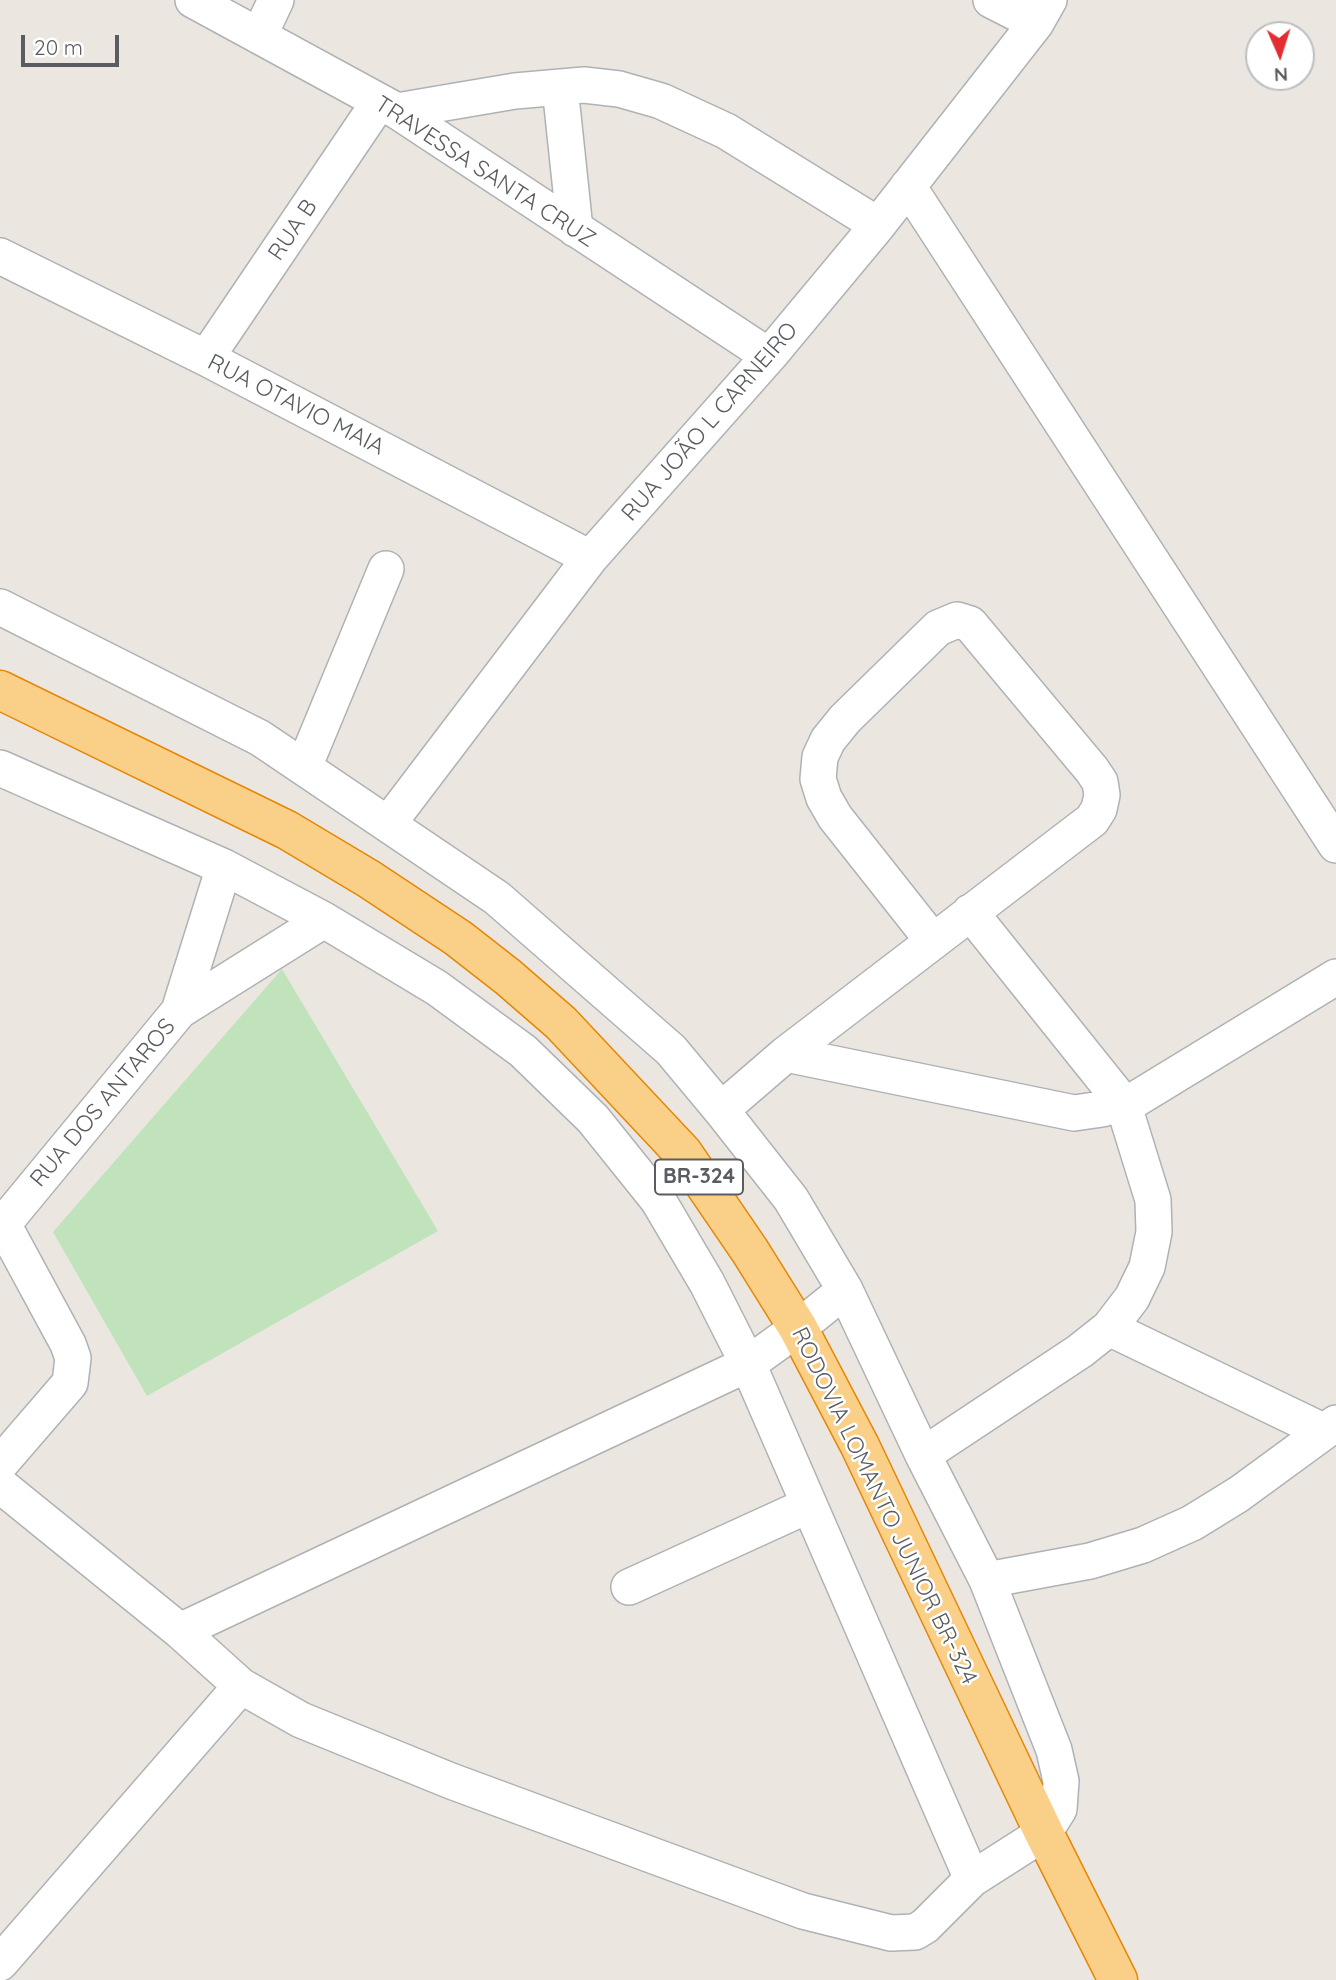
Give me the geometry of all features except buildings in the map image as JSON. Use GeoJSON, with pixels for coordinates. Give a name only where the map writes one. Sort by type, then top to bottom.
{"type":"FeatureCollection","features":[{"type":"Feature","properties":{"kind":"highway","name":"RODOVIA LOMANTO JUNIOR BR-324"},"geometry":{"type":"LineString","coordinates":[[0,690],[286,830],[369,879],[458,939],[508,977],[561,1023],[683,1153],[750,1251],[798,1328],[860,1446],[1044,1833],[1118,1980]]}},
{"type":"Feature","properties":{"kind":"street","name":"TRAVESSA SANTA CRUZ"},"geometry":{"type":"LineString","coordinates":[[193,0],[388,107],[769,356]]}},
{"type":"Feature","properties":{"kind":"street"},"geometry":{"type":"LineString","coordinates":[[259,36],[276,0]]}},
{"type":"Feature","properties":{"kind":"street"},"geometry":{"type":"LineString","coordinates":[[991,0],[1042,11]]}},
{"type":"Feature","properties":{"kind":"street","name":"RUA JOÃO L CARNEIRO"},"geometry":{"type":"LineString","coordinates":[[388,824],[590,558],[769,356],[878,225],[1042,11]]}},
{"type":"Feature","properties":{"kind":"street"},"geometry":{"type":"LineString","coordinates":[[388,107],[584,85],[619,89],[661,101],[726,131],[878,225]]}},
{"type":"Feature","properties":{"kind":"street"},"geometry":{"type":"LineString","coordinates":[[560,87],[575,229]]}},
{"type":"Feature","properties":{"kind":"street","name":"RUA B"},"geometry":{"type":"LineString","coordinates":[[206,358],[388,107]]}},
{"type":"Feature","properties":{"kind":"street"},"geometry":{"type":"LineString","coordinates":[[908,187],[1336,845]]}},
{"type":"Feature","properties":{"kind":"street","name":"RUA OTAVIO MAIA"},"geometry":{"type":"LineString","coordinates":[[0,256],[206,358],[590,558]]}},
{"type":"Feature","properties":{"kind":"street"},"geometry":{"type":"LineString","coordinates":[[304,767],[386,569]]}},
{"type":"Feature","properties":{"kind":"street"},"geometry":{"type":"LineString","coordinates":[[0,607],[260,738],[304,767],[497,898],[671,1050],[791,1199],[845,1290],[986,1580],[1055,1750],[1061,1781],[1059,1809],[1044,1833],[972,1879],[925,1926],[915,1932],[891,1933],[803,1911],[451,1781],[301,1720],[241,1686],[180,1631],[0,1485]]}},
{"type":"Feature","properties":{"kind":"street"},"geometry":{"type":"LineString","coordinates":[[721,1110],[786,1054],[1092,820],[1099,809],[1102,794],[1100,782],[1093,770],[971,624],[957,620],[938,628],[845,719],[828,740],[820,758],[818,779],[824,798],[835,817],[933,941]]}},
{"type":"Feature","properties":{"kind":"street"},"geometry":{"type":"LineString","coordinates":[[0,768],[223,867],[324,920],[437,988],[523,1051],[593,1119],[658,1200],[707,1283],[748,1364],[972,1879]]}},
{"type":"Feature","properties":{"kind":"street","name":"RUA DOS ANTAROS"},"geometry":{"type":"LineString","coordinates":[[179,1011],[223,867]]}},
{"type":"Feature","properties":{"kind":"street"},"geometry":{"type":"LineString","coordinates":[[923,1455],[1080,1351],[1109,1328],[1132,1298],[1147,1267],[1154,1232],[1153,1200],[1123,1103],[970,912]]}},
{"type":"Feature","properties":{"kind":"street","name":"RUA DOS ANTAROS"},"geometry":{"type":"LineString","coordinates":[[1,1226],[179,1011],[324,920]]}},
{"type":"Feature","properties":{"kind":"street"},"geometry":{"type":"LineString","coordinates":[[786,1054],[1074,1113],[1136,1100],[1336,977]]}},
{"type":"Feature","properties":{"kind":"street"},"geometry":{"type":"LineString","coordinates":[[0,1464],[70,1383],[73,1358],[68,1344],[1,1226]]}},
{"type":"Feature","properties":{"kind":"street"},"geometry":{"type":"LineString","coordinates":[[180,1631],[748,1364],[845,1290]]}},
{"type":"Feature","properties":{"kind":"street"},"geometry":{"type":"LineString","coordinates":[[986,1580],[1090,1561],[1192,1523],[1240,1494],[1330,1427],[1109,1328]]}},
{"type":"Feature","properties":{"kind":"street"},"geometry":{"type":"LineString","coordinates":[[629,1587],[809,1505]]}},
{"type":"Feature","properties":{"kind":"street"},"geometry":{"type":"LineString","coordinates":[[0,1963],[241,1686]]}},
{"type":"Feature","properties":{"kind":"green space"},"geometry":{"type":"Polygon","coordinates":[[[282,969],[438,1231],[147,1396],[53,1232],[282,969]]]}}]}
